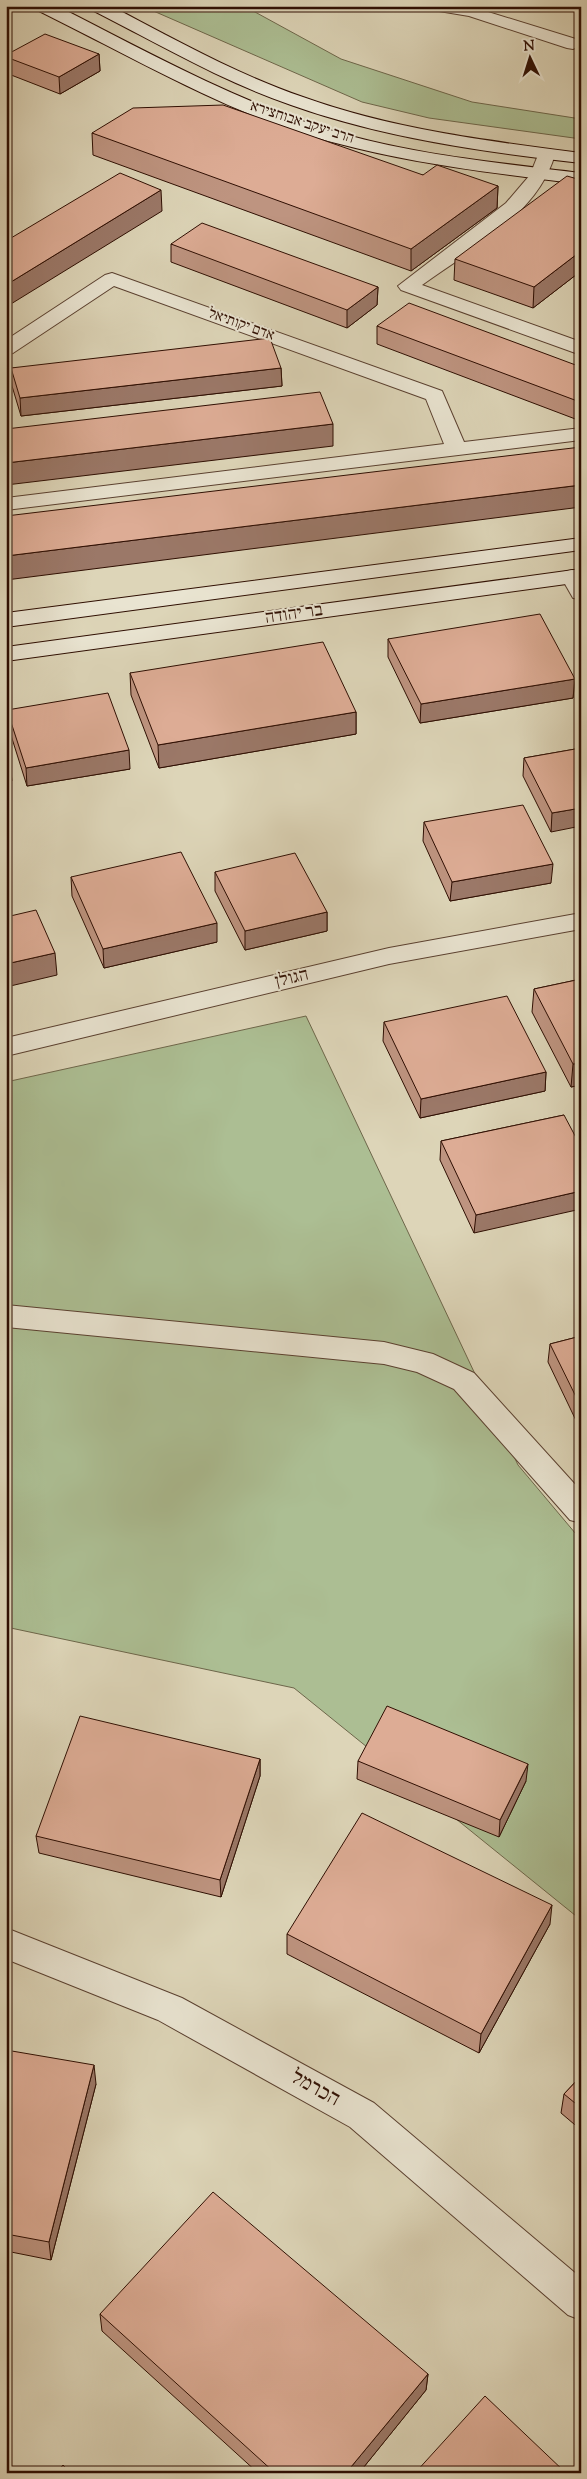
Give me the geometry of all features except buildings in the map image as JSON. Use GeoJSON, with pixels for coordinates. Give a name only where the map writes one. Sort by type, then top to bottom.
{"type":"FeatureCollection","features":[{"type":"Feature","properties":{"kind":"street","name":"הרב יעקב אבוחצירא"},"geometry":{"type":"LineString","coordinates":[[43,6],[208,88],[276,118],[358,142],[443,159],[540,174],[581,178]]}},
{"type":"Feature","properties":{"kind":"street","name":"הרב יעקב אבוחצירא"},"geometry":{"type":"LineString","coordinates":[[98,6],[236,75],[296,101],[372,123],[452,140],[581,158]]}},
{"type":"Feature","properties":{"kind":"street"},"geometry":{"type":"LineString","coordinates":[[439,6],[472,12],[573,44]]}},
{"type":"Feature","properties":{"kind":"street"},"geometry":{"type":"LineString","coordinates":[[546,154],[540,174],[524,195],[504,215],[408,286],[581,349]]}},
{"type":"Feature","properties":{"kind":"street","name":"אדם יקותיאל"},"geometry":{"type":"LineString","coordinates":[[6,349],[112,278],[435,395],[456,448]]}},
{"type":"Feature","properties":{"kind":"street"},"geometry":{"type":"LineString","coordinates":[[6,504],[581,434]]}},
{"type":"Feature","properties":{"kind":"street","name":"בר יהודה"},"geometry":{"type":"LineString","coordinates":[[6,620],[581,544]]}},
{"type":"Feature","properties":{"kind":"street","name":"בר יהודה"},"geometry":{"type":"LineString","coordinates":[[6,654],[578,582]]}},
{"type":"Feature","properties":{"kind":"street","name":"הגולן"},"geometry":{"type":"LineString","coordinates":[[6,1047],[389,956],[581,921]]}},
{"type":"Feature","properties":{"kind":"street"},"geometry":{"type":"LineString","coordinates":[[6,1316],[384,1353],[423,1362],[464,1381],[581,1511]]}},
{"type":"Feature","properties":{"kind":"street","name":"הכרמל"},"geometry":{"type":"LineString","coordinates":[[6,1943],[170,2009],[362,2115],[581,2302]]}},
{"type":"Feature","properties":{"kind":"green space"},"geometry":{"type":"Polygon","coordinates":[[[142,6],[244,6],[341,59],[472,102],[581,119],[581,139],[429,118],[362,102],[142,6]]]}},
{"type":"Feature","properties":{"kind":"green space"},"geometry":{"type":"Polygon","coordinates":[[[306,1016],[518,1465],[581,1540],[581,1920],[294,1688],[6,1627],[6,1082],[306,1016]]]}}]}
